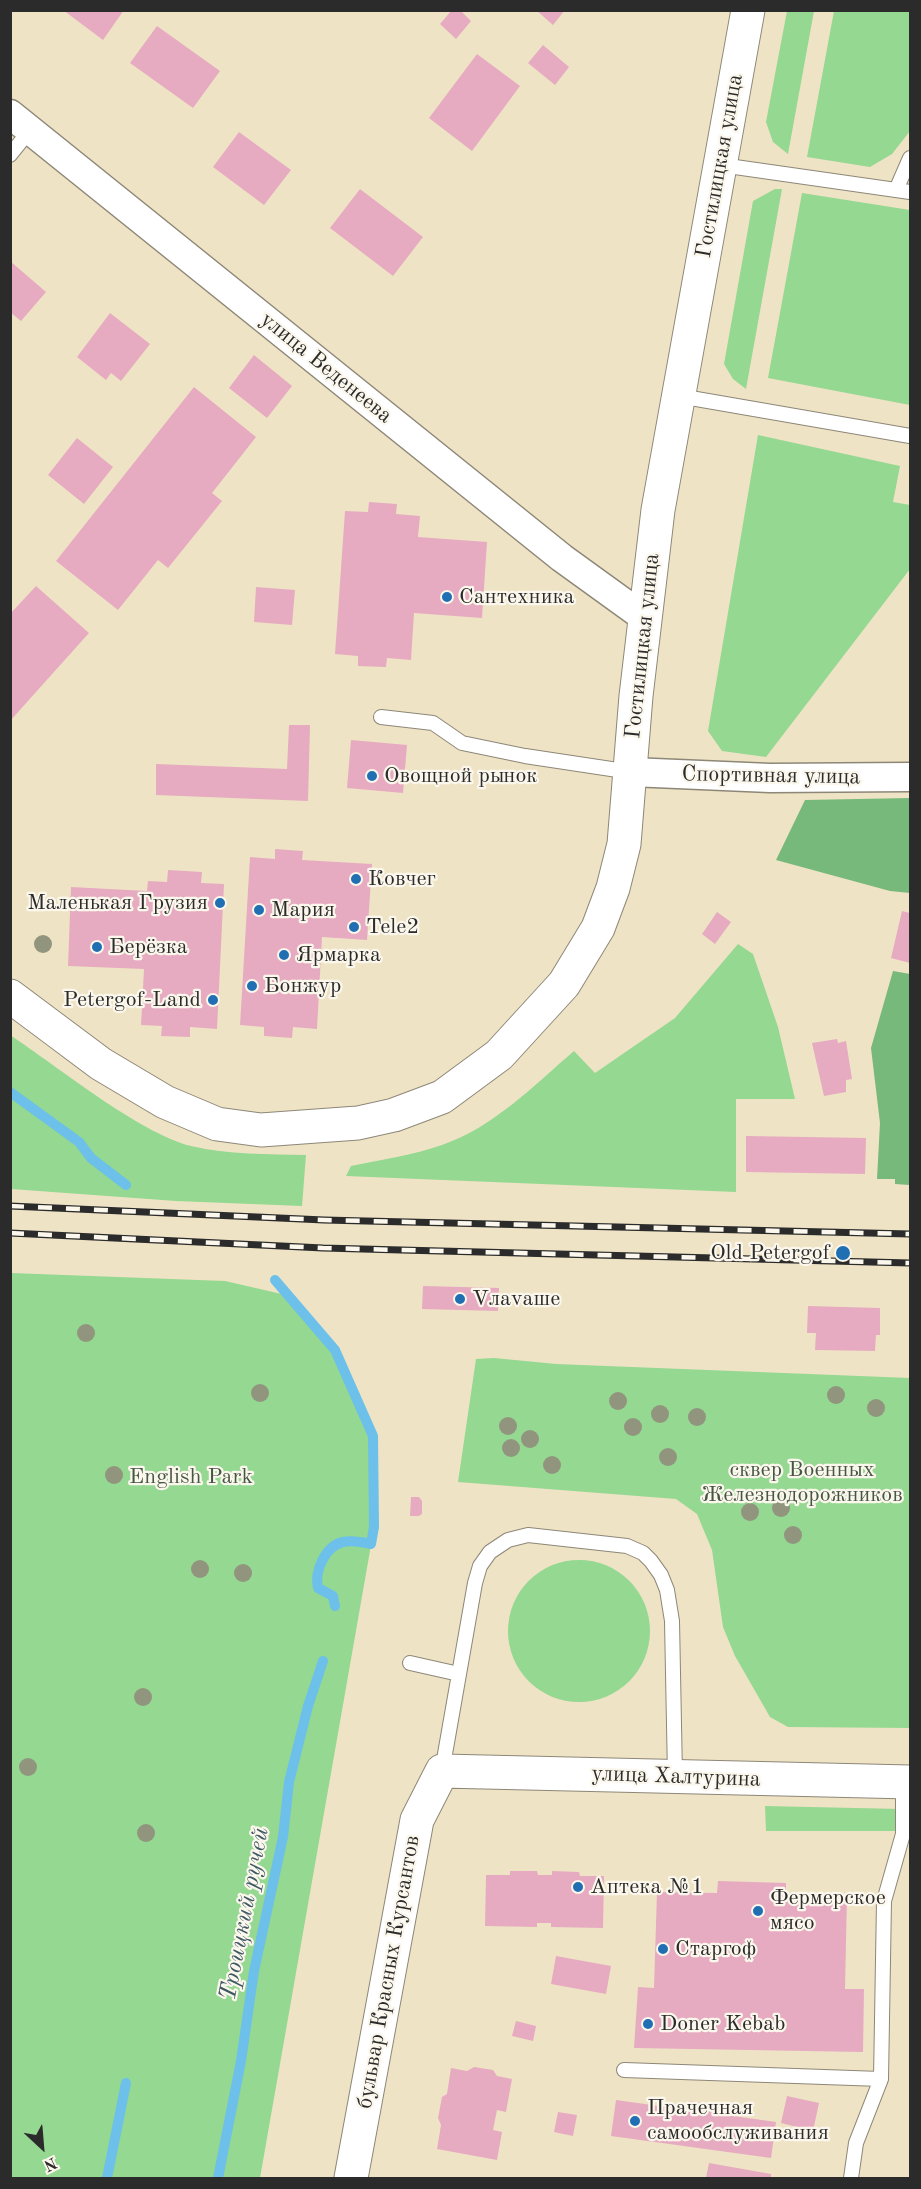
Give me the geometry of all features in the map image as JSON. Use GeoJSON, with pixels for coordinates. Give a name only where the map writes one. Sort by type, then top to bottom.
{"type":"FeatureCollection","features":[{"type":"Feature","properties":{"kind":"main road","name":"Гостилицкая улица"},"geometry":{"type":"LineString","coordinates":[[10,996],[138,1088],[217,1124],[261,1130],[322,1128],[394,1115],[441,1097],[478,1072],[520,1035],[564,984],[598,928],[613,888],[624,844],[645,618],[658,510],[748,10]]}},
{"type":"Feature","properties":{"kind":"main road","name":"улица Халтурина"},"geometry":{"type":"LineString","coordinates":[[442,1771],[907,1782]]}},
{"type":"Feature","properties":{"kind":"main road","name":"бульвар Красных Курсантов"},"geometry":{"type":"LineString","coordinates":[[351,2178],[417,1820],[442,1771]]}},
{"type":"Feature","properties":{"kind":"street","name":"улица Веденеева"},"geometry":{"type":"LineString","coordinates":[[20,122],[562,558],[645,618]]}},
{"type":"Feature","properties":{"kind":"street","name":"Спортивная улица"},"geometry":{"type":"LineString","coordinates":[[631,772],[770,778],[910,777]]}},
{"type":"Feature","properties":{"kind":"lane"},"geometry":{"type":"LineString","coordinates":[[10,155],[20,122]]}},
{"type":"Feature","properties":{"kind":"lane"},"geometry":{"type":"LineString","coordinates":[[896,190],[910,158]]}},
{"type":"Feature","properties":{"kind":"lane"},"geometry":{"type":"LineString","coordinates":[[721,165],[910,192]]}},
{"type":"Feature","properties":{"kind":"lane"},"geometry":{"type":"LineString","coordinates":[[679,396],[910,436]]}},
{"type":"Feature","properties":{"kind":"lane"},"geometry":{"type":"LineString","coordinates":[[381,717],[433,723],[462,743],[525,756],[631,772]]}},
{"type":"Feature","properties":{"kind":"lane"},"geometry":{"type":"LineString","coordinates":[[442,1771],[475,1583],[480,1566],[490,1552],[508,1540],[528,1536],[627,1546],[643,1553],[661,1575],[672,1621],[675,1776]]}},
{"type":"Feature","properties":{"kind":"lane"},"geometry":{"type":"LineString","coordinates":[[410,1663],[459,1674]]}},
{"type":"Feature","properties":{"kind":"lane"},"geometry":{"type":"LineString","coordinates":[[851,2178],[856,2143],[881,2079],[884,1901],[903,1834],[907,1782]]}},
{"type":"Feature","properties":{"kind":"lane"},"geometry":{"type":"LineString","coordinates":[[624,2070],[881,2079]]}},
{"type":"Feature","properties":{"kind":"green space"},"geometry":{"type":"Polygon","coordinates":[[[787,11],[814,11],[788,154],[773,142],[766,122],[787,11]]]}},
{"type":"Feature","properties":{"kind":"green space"},"geometry":{"type":"Polygon","coordinates":[[[834,11],[910,11],[910,131],[892,154],[870,167],[807,157],[834,11]]]}},
{"type":"Feature","properties":{"kind":"green space"},"geometry":{"type":"Polygon","coordinates":[[[775,189],[782,189],[746,389],[733,379],[724,364],[753,201],[775,189]]]}},
{"type":"Feature","properties":{"kind":"green space"},"geometry":{"type":"Polygon","coordinates":[[[802,193],[910,210],[910,405],[768,378],[802,193]]]}},
{"type":"Feature","properties":{"kind":"green space"},"geometry":{"type":"Polygon","coordinates":[[[758,435],[900,466],[893,502],[910,505],[910,569],[766,757],[722,751],[708,731],[758,435]]]}},
{"type":"Feature","properties":{"kind":"green space"},"geometry":{"type":"Polygon","coordinates":[[[910,798],[910,893],[890,891],[776,860],[805,800],[910,798]]]}},
{"type":"Feature","properties":{"kind":"green space"},"geometry":{"type":"Polygon","coordinates":[[[738,944],[753,954],[778,1027],[795,1099],[736,1099],[736,1192],[346,1176],[351,1166],[431,1149],[479,1128],[496,1117],[574,1051],[595,1073],[675,1018],[738,944]]]}},
{"type":"Feature","properties":{"kind":"green space"},"geometry":{"type":"Polygon","coordinates":[[[893,971],[910,974],[910,1185],[895,1184],[895,1179],[877,1179],[880,1123],[871,1048],[893,971]]]}},
{"type":"Feature","properties":{"kind":"green space"},"geometry":{"type":"Polygon","coordinates":[[[10,1035],[123,1113],[170,1139],[191,1146],[220,1151],[306,1155],[302,1206],[176,1201],[11,1189],[10,1035]]]}},
{"type":"Feature","properties":{"kind":"green space","name":"English Park"},"geometry":{"type":"Polygon","coordinates":[[[11,1273],[225,1281],[286,1295],[335,1350],[373,1436],[374,1528],[260,2178],[11,2178],[11,1273]]]}},
{"type":"Feature","properties":{"kind":"green space","name":"сквер Военных Железнодорожников"},"geometry":{"type":"Polygon","coordinates":[[[494,1358],[556,1364],[910,1378],[910,1728],[788,1727],[770,1717],[735,1656],[723,1627],[712,1550],[697,1514],[676,1499],[458,1482],[476,1359],[494,1358]]]}},
{"type":"Feature","properties":{"kind":"green space"},"geometry":{"type":"Polygon","coordinates":[[[579,1560],[606,1566],[629,1581],[644,1604],[650,1631],[644,1658],[629,1681],[606,1696],[579,1702],[552,1696],[529,1681],[514,1658],[508,1631],[514,1604],[529,1581],[552,1566],[579,1560]]]}},
{"type":"Feature","properties":{"kind":"green space"},"geometry":{"type":"Polygon","coordinates":[[[765,1806],[901,1809],[900,1831],[766,1831],[765,1806]]]}},
{"type":"Feature","properties":{"kind":"building"},"geometry":{"type":"Polygon","coordinates":[[[63,10],[124,10],[103,40],[63,10]]]}},
{"type":"Feature","properties":{"kind":"building"},"geometry":{"type":"Polygon","coordinates":[[[452,10],[460,10],[471,21],[456,39],[440,24],[452,10]]]}},
{"type":"Feature","properties":{"kind":"building"},"geometry":{"type":"Polygon","coordinates":[[[536,10],[565,10],[553,25],[536,10]]]}},
{"type":"Feature","properties":{"kind":"building"},"geometry":{"type":"Polygon","coordinates":[[[157,26],[220,71],[193,108],[130,63],[157,26]]]}},
{"type":"Feature","properties":{"kind":"building"},"geometry":{"type":"Polygon","coordinates":[[[543,45],[569,67],[555,85],[528,63],[543,45]]]}},
{"type":"Feature","properties":{"kind":"building"},"geometry":{"type":"Polygon","coordinates":[[[477,54],[520,86],[472,151],[429,118],[477,54]]]}},
{"type":"Feature","properties":{"kind":"building"},"geometry":{"type":"Polygon","coordinates":[[[239,132],[291,170],[264,205],[213,167],[239,132]]]}},
{"type":"Feature","properties":{"kind":"building"},"geometry":{"type":"Polygon","coordinates":[[[360,189],[423,237],[393,276],[330,228],[360,189]]]}},
{"type":"Feature","properties":{"kind":"building"},"geometry":{"type":"Polygon","coordinates":[[[10,261],[46,292],[21,321],[10,312],[10,261]]]}},
{"type":"Feature","properties":{"kind":"building"},"geometry":{"type":"Polygon","coordinates":[[[110,313],[150,344],[121,381],[111,373],[106,380],[77,357],[110,313]]]}},
{"type":"Feature","properties":{"kind":"building"},"geometry":{"type":"Polygon","coordinates":[[[254,355],[292,386],[267,418],[229,388],[254,355]]]}},
{"type":"Feature","properties":{"kind":"building"},"geometry":{"type":"Polygon","coordinates":[[[194,387],[256,437],[212,493],[222,501],[168,568],[158,560],[118,610],[56,561],[194,387]]]}},
{"type":"Feature","properties":{"kind":"building"},"geometry":{"type":"Polygon","coordinates":[[[77,438],[113,467],[84,504],[48,475],[77,438]]]}},
{"type":"Feature","properties":{"kind":"building"},"geometry":{"type":"Polygon","coordinates":[[[369,502],[397,504],[396,514],[420,516],[418,537],[487,542],[482,618],[414,613],[411,660],[387,658],[386,667],[358,666],[358,656],[335,654],[345,511],[368,512],[369,502]]]}},
{"type":"Feature","properties":{"kind":"building"},"geometry":{"type":"Polygon","coordinates":[[[36,586],[89,633],[10,721],[10,614],[36,586]]]}},
{"type":"Feature","properties":{"kind":"building"},"geometry":{"type":"Polygon","coordinates":[[[256,587],[295,590],[292,625],[254,622],[256,587]]]}},
{"type":"Feature","properties":{"kind":"building"},"geometry":{"type":"Polygon","coordinates":[[[289,725],[310,725],[308,801],[156,795],[156,764],[287,769],[289,725]]]}},
{"type":"Feature","properties":{"kind":"building"},"geometry":{"type":"Polygon","coordinates":[[[351,740],[407,745],[403,793],[347,788],[351,740]]]}},
{"type":"Feature","properties":{"kind":"building"},"geometry":{"type":"Polygon","coordinates":[[[275,849],[303,851],[302,860],[372,864],[367,940],[322,937],[317,1029],[293,1027],[292,1038],[264,1036],[264,1027],[240,1025],[250,857],[275,859],[275,849]]]}},
{"type":"Feature","properties":{"kind":"building"},"geometry":{"type":"Polygon","coordinates":[[[168,870],[202,872],[201,883],[224,884],[217,1029],[190,1027],[190,1037],[161,1036],[162,1026],[141,1025],[144,969],[68,966],[71,887],[147,891],[148,881],[167,882],[168,870]]]}},
{"type":"Feature","properties":{"kind":"building"},"geometry":{"type":"Polygon","coordinates":[[[902,911],[910,913],[910,963],[891,958],[902,911]]]}},
{"type":"Feature","properties":{"kind":"building"},"geometry":{"type":"Polygon","coordinates":[[[717,912],[731,922],[715,944],[702,934],[717,912]]]}},
{"type":"Feature","properties":{"kind":"building"},"geometry":{"type":"Polygon","coordinates":[[[837,1039],[838,1043],[846,1041],[852,1079],[846,1080],[846,1092],[824,1096],[812,1043],[837,1039]]]}},
{"type":"Feature","properties":{"kind":"building"},"geometry":{"type":"Polygon","coordinates":[[[746,1136],[866,1138],[865,1174],[746,1172],[746,1136]]]}},
{"type":"Feature","properties":{"kind":"building","name":"Vлаvаше"},"geometry":{"type":"Polygon","coordinates":[[[423,1286],[499,1288],[498,1311],[422,1309],[423,1286]]]}},
{"type":"Feature","properties":{"kind":"building"},"geometry":{"type":"Polygon","coordinates":[[[808,1306],[880,1308],[880,1335],[876,1335],[875,1351],[815,1350],[816,1333],[807,1333],[808,1306]]]}},
{"type":"Feature","properties":{"kind":"building"},"geometry":{"type":"Polygon","coordinates":[[[411,1497],[419,1497],[422,1501],[422,1514],[419,1516],[410,1516],[411,1497]]]}},
{"type":"Feature","properties":{"kind":"building"},"geometry":{"type":"Polygon","coordinates":[[[510,1871],[537,1871],[538,1875],[552,1875],[552,1871],[579,1872],[580,1876],[604,1876],[603,1928],[551,1927],[551,1923],[537,1923],[537,1927],[485,1926],[486,1875],[510,1875],[510,1871]]]}},
{"type":"Feature","properties":{"kind":"building"},"geometry":{"type":"Polygon","coordinates":[[[718,1881],[786,1883],[786,1894],[847,1896],[845,1989],[864,1989],[863,2052],[634,2048],[638,1987],[654,1988],[657,1892],[717,1893],[718,1881]]]}},
{"type":"Feature","properties":{"kind":"building"},"geometry":{"type":"Polygon","coordinates":[[[556,1956],[611,1966],[606,1994],[551,1984],[556,1956]]]}},
{"type":"Feature","properties":{"kind":"building"},"geometry":{"type":"Polygon","coordinates":[[[516,2021],[536,2026],[533,2041],[512,2036],[516,2021]]]}},
{"type":"Feature","properties":{"kind":"building"},"geometry":{"type":"Polygon","coordinates":[[[474,2067],[493,2070],[497,2076],[512,2079],[506,2112],[497,2110],[493,2130],[502,2132],[497,2160],[437,2149],[441,2125],[438,2118],[442,2097],[447,2094],[451,2068],[467,2071],[474,2067]]]}},
{"type":"Feature","properties":{"kind":"building"},"geometry":{"type":"Polygon","coordinates":[[[787,2096],[819,2103],[813,2131],[781,2123],[787,2096]]]}},
{"type":"Feature","properties":{"kind":"building"},"geometry":{"type":"Polygon","coordinates":[[[616,2100],[688,2110],[690,2101],[713,2104],[712,2113],[776,2122],[771,2158],[611,2136],[616,2100]]]}},
{"type":"Feature","properties":{"kind":"building"},"geometry":{"type":"Polygon","coordinates":[[[558,2112],[577,2115],[573,2136],[554,2132],[558,2112]]]}},
{"type":"Feature","properties":{"kind":"building"},"geometry":{"type":"Polygon","coordinates":[[[709,2163],[771,2174],[771,2178],[706,2178],[709,2163]]]}},
{"type":"Feature","properties":{"kind":"waterway","name":"Троицкий ручей"},"geometry":{"type":"LineString","coordinates":[[10,1092],[79,1142],[91,1158],[126,1185]]}},
{"type":"Feature","properties":{"kind":"waterway","name":"Троицкий ручей"},"geometry":{"type":"LineString","coordinates":[[275,1280],[335,1350],[373,1436],[374,1527],[371,1544],[350,1541],[337,1544],[326,1554],[319,1567],[318,1588],[333,1596],[335,1606]]}},
{"type":"Feature","properties":{"kind":"waterway","name":"Троицкий ручей"},"geometry":{"type":"LineString","coordinates":[[218,2178],[241,2061],[254,1971],[283,1837],[289,1782],[308,1706],[323,1661]]}},
{"type":"Feature","properties":{"kind":"waterway"},"geometry":{"type":"LineString","coordinates":[[107,2178],[126,2083]]}},
{"type":"Feature","properties":{"kind":"railway"},"geometry":{"type":"LineString","coordinates":[[10,1206],[324,1220],[910,1234]]}},
{"type":"Feature","properties":{"kind":"railway"},"geometry":{"type":"LineString","coordinates":[[10,1233],[323,1248],[910,1263]]}},
{"type":"Feature","properties":{"kind":"place","name":"Сантехника"},"geometry":{"type":"Point","coordinates":[447,597]}},
{"type":"Feature","properties":{"kind":"place","name":"Овощной рынок"},"geometry":{"type":"Point","coordinates":[372,776]}},
{"type":"Feature","properties":{"kind":"place","name":"Ковчег"},"geometry":{"type":"Point","coordinates":[356,879]}},
{"type":"Feature","properties":{"kind":"place","name":"Маленькая Грузия"},"geometry":{"type":"Point","coordinates":[220,903]}},
{"type":"Feature","properties":{"kind":"place","name":"Мария"},"geometry":{"type":"Point","coordinates":[259,910]}},
{"type":"Feature","properties":{"kind":"place","name":"Tele2"},"geometry":{"type":"Point","coordinates":[354,927]}},
{"type":"Feature","properties":{"kind":"place","name":"Берёзка"},"geometry":{"type":"Point","coordinates":[97,947]}},
{"type":"Feature","properties":{"kind":"place","name":"Ярмарка"},"geometry":{"type":"Point","coordinates":[284,955]}},
{"type":"Feature","properties":{"kind":"place","name":"Бонжур"},"geometry":{"type":"Point","coordinates":[252,986]}},
{"type":"Feature","properties":{"kind":"place","name":"Petergof-Land"},"geometry":{"type":"Point","coordinates":[213,1000]}},
{"type":"Feature","properties":{"kind":"place","name":"Old Petergof"},"geometry":{"type":"Point","coordinates":[843,1253]}},
{"type":"Feature","properties":{"kind":"place","name":"Vлаvаше"},"geometry":{"type":"Point","coordinates":[460,1299]}},
{"type":"Feature","properties":{"kind":"place","name":"Аптека №1"},"geometry":{"type":"Point","coordinates":[578,1887]}},
{"type":"Feature","properties":{"kind":"place","name":"Фермерское мясо"},"geometry":{"type":"Point","coordinates":[758,1911]}},
{"type":"Feature","properties":{"kind":"place","name":"Старгоф"},"geometry":{"type":"Point","coordinates":[663,1949]}},
{"type":"Feature","properties":{"kind":"place","name":"Doner Kebab"},"geometry":{"type":"Point","coordinates":[648,2024]}},
{"type":"Feature","properties":{"kind":"place","name":"Прачечная самообслуживания"},"geometry":{"type":"Point","coordinates":[635,2121]}}]}
